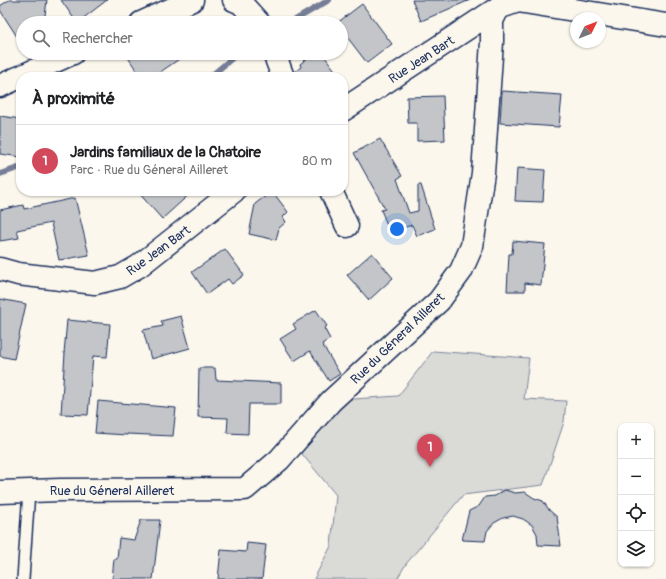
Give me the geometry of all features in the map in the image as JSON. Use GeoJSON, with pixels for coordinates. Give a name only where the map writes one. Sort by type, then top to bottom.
{"type":"FeatureCollection","features":[{"type":"Feature","properties":{"kind":"street"},"geometry":{"type":"LineString","coordinates":[[156,16],[192,0]]}},
{"type":"Feature","properties":{"kind":"street"},"geometry":{"type":"LineString","coordinates":[[234,0],[241,3],[253,16]]}},
{"type":"Feature","properties":{"kind":"street"},"geometry":{"type":"LineString","coordinates":[[498,8],[518,1],[666,25]]}},
{"type":"Feature","properties":{"kind":"street","name":"Rue Jean Bart"},"geometry":{"type":"LineString","coordinates":[[348,107],[498,8]]}},
{"type":"Feature","properties":{"kind":"street","name":"Rue du Géneral Ailleret"},"geometry":{"type":"LineString","coordinates":[[0,492],[244,489],[279,460],[331,401],[439,301],[461,270],[472,246],[483,173],[492,42],[492,21],[498,8]]}},
{"type":"Feature","properties":{"kind":"street"},"geometry":{"type":"LineString","coordinates":[[31,72],[58,60]]}},
{"type":"Feature","properties":{"kind":"street"},"geometry":{"type":"LineString","coordinates":[[277,60],[281,72]]}},
{"type":"Feature","properties":{"kind":"street"},"geometry":{"type":"LineString","coordinates":[[0,86],[16,79]]}},
{"type":"Feature","properties":{"kind":"street","name":"Rue Jean Bart"},"geometry":{"type":"LineString","coordinates":[[0,269],[18,274],[95,283],[120,278],[139,266],[228,196]]}},
{"type":"Feature","properties":{"kind":"street"},"geometry":{"type":"LineString","coordinates":[[333,196],[346,226]]}},
{"type":"Feature","properties":{"kind":"lane"},"geometry":{"type":"LineString","coordinates":[[24,579],[29,491]]}},
{"type":"Feature","properties":{"kind":"shaded area"},"geometry":{"type":"Polygon","coordinates":[[[433,351],[529,358],[524,399],[566,401],[564,422],[543,485],[463,495],[406,564],[397,579],[314,579],[331,546],[336,495],[297,448],[338,400],[398,396],[433,351]]]}},
{"type":"Feature","properties":{"kind":"building"},"geometry":{"type":"Polygon","coordinates":[[[9,0],[47,0],[45,16],[16,16],[16,35],[0,10],[0,6],[9,0]]]}},
{"type":"Feature","properties":{"kind":"building"},"geometry":{"type":"Polygon","coordinates":[[[61,0],[107,0],[86,16],[72,16],[61,0]]]}},
{"type":"Feature","properties":{"kind":"building"},"geometry":{"type":"Polygon","coordinates":[[[412,0],[470,0],[421,21],[412,0]]]}},
{"type":"Feature","properties":{"kind":"building"},"geometry":{"type":"Polygon","coordinates":[[[362,4],[392,44],[367,63],[348,38],[348,16],[346,16],[362,4]]]}},
{"type":"Feature","properties":{"kind":"building"},"geometry":{"type":"Polygon","coordinates":[[[130,60],[178,60],[160,72],[138,72],[130,60]]]}},
{"type":"Feature","properties":{"kind":"building"},"geometry":{"type":"Polygon","coordinates":[[[305,60],[327,60],[336,72],[294,72],[301,67],[300,64],[305,60]]]}},
{"type":"Feature","properties":{"kind":"building"},"geometry":{"type":"Polygon","coordinates":[[[502,91],[562,95],[559,127],[500,123],[502,91]]]}},
{"type":"Feature","properties":{"kind":"building"},"geometry":{"type":"Polygon","coordinates":[[[443,96],[445,140],[417,141],[417,123],[408,123],[407,97],[443,96]]]}},
{"type":"Feature","properties":{"kind":"building"},"geometry":{"type":"Polygon","coordinates":[[[0,116],[16,118],[16,156],[0,154],[0,116]]]}},
{"type":"Feature","properties":{"kind":"building"},"geometry":{"type":"Polygon","coordinates":[[[380,139],[402,176],[397,179],[409,213],[418,211],[418,185],[421,185],[435,229],[417,236],[412,225],[390,232],[381,210],[385,209],[354,153],[380,139]]]}},
{"type":"Feature","properties":{"kind":"building"},"geometry":{"type":"Polygon","coordinates":[[[517,168],[545,170],[543,202],[515,201],[517,168]]]}},
{"type":"Feature","properties":{"kind":"building"},"geometry":{"type":"Polygon","coordinates":[[[141,196],[187,196],[162,219],[141,196]]]}},
{"type":"Feature","properties":{"kind":"building"},"geometry":{"type":"Polygon","coordinates":[[[265,196],[276,196],[288,212],[283,217],[286,222],[279,228],[276,240],[249,234],[255,204],[265,196]]]}},
{"type":"Feature","properties":{"kind":"building"},"geometry":{"type":"Polygon","coordinates":[[[75,198],[89,255],[59,260],[51,223],[17,230],[19,238],[0,241],[0,210],[23,205],[24,209],[75,198]]]}},
{"type":"Feature","properties":{"kind":"building"},"geometry":{"type":"Polygon","coordinates":[[[513,241],[545,244],[541,285],[525,283],[525,291],[507,291],[509,254],[512,254],[513,241]]]}},
{"type":"Feature","properties":{"kind":"building"},"geometry":{"type":"Polygon","coordinates":[[[225,249],[244,275],[232,284],[228,279],[207,294],[192,272],[225,249]]]}},
{"type":"Feature","properties":{"kind":"building"},"geometry":{"type":"Polygon","coordinates":[[[372,253],[393,278],[369,300],[347,275],[372,253]]]}},
{"type":"Feature","properties":{"kind":"building"},"geometry":{"type":"Polygon","coordinates":[[[0,299],[26,304],[14,359],[0,356],[0,299]]]}},
{"type":"Feature","properties":{"kind":"building"},"geometry":{"type":"Polygon","coordinates":[[[316,310],[327,326],[324,328],[330,339],[322,344],[340,374],[329,381],[310,351],[294,361],[280,339],[296,329],[293,324],[316,310]]]}},
{"type":"Feature","properties":{"kind":"building"},"geometry":{"type":"Polygon","coordinates":[[[181,316],[190,348],[151,359],[143,330],[163,326],[161,321],[181,316]]]}},
{"type":"Feature","properties":{"kind":"building"},"geometry":{"type":"Polygon","coordinates":[[[67,320],[110,324],[107,357],[93,356],[88,415],[61,414],[67,320]]]}},
{"type":"Feature","properties":{"kind":"building"},"geometry":{"type":"Polygon","coordinates":[[[199,368],[215,368],[216,380],[281,383],[281,404],[249,404],[248,434],[227,433],[228,418],[198,417],[199,368]]]}},
{"type":"Feature","properties":{"kind":"building"},"geometry":{"type":"Polygon","coordinates":[[[98,401],[176,408],[173,436],[95,433],[98,401]]]}},
{"type":"Feature","properties":{"kind":"building"},"geometry":{"type":"Polygon","coordinates":[[[505,490],[515,493],[525,492],[534,498],[543,501],[549,510],[557,517],[561,546],[538,545],[537,534],[532,525],[523,519],[513,516],[503,518],[494,523],[487,531],[485,541],[462,540],[469,511],[479,506],[485,497],[495,496],[505,490]]]}},
{"type":"Feature","properties":{"kind":"building"},"geometry":{"type":"Polygon","coordinates":[[[141,520],[160,520],[153,579],[112,579],[114,559],[117,559],[119,538],[134,540],[141,520]]]}},
{"type":"Feature","properties":{"kind":"building"},"geometry":{"type":"Polygon","coordinates":[[[247,543],[266,545],[262,579],[218,579],[221,550],[246,552],[247,543]]]}},
{"type":"Feature","properties":{"kind":"waterway"},"geometry":{"type":"LineString","coordinates":[[302,16],[329,0]]}},
{"type":"Feature","properties":{"kind":"waterway"},"geometry":{"type":"LineString","coordinates":[[216,72],[230,60]]}},
{"type":"Feature","properties":{"kind":"waterway"},"geometry":{"type":"LineString","coordinates":[[0,174],[16,169]]}},
{"type":"Feature","properties":{"kind":"place","name":"Jardins familiaux de la Chatoire"},"geometry":{"type":"Point","coordinates":[430,467]}}]}
